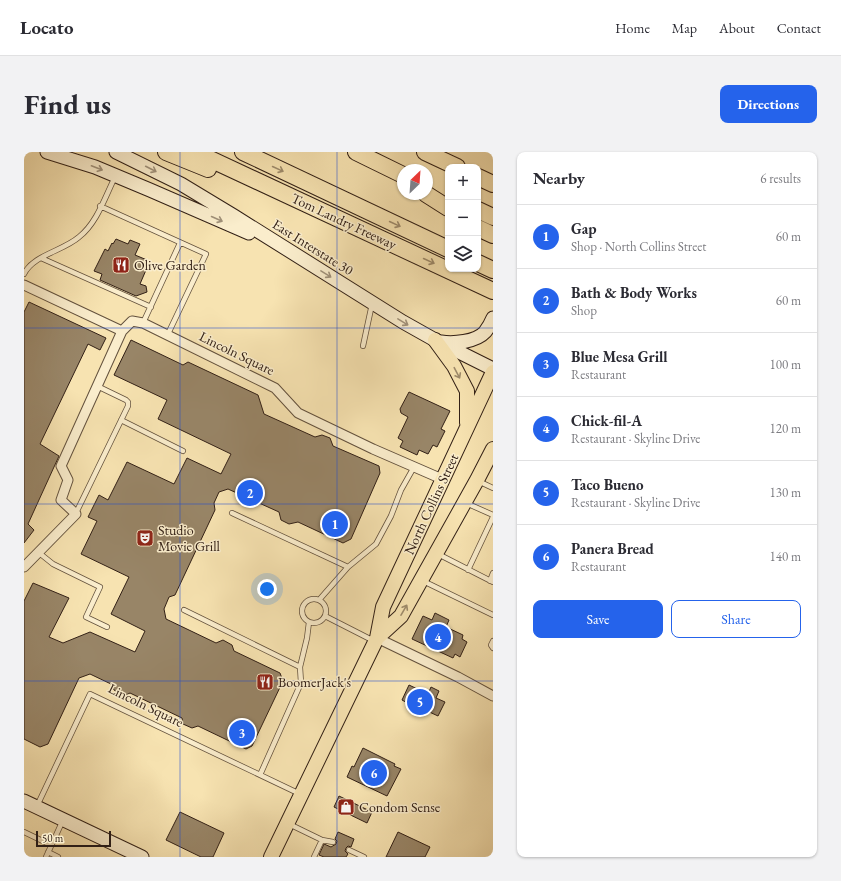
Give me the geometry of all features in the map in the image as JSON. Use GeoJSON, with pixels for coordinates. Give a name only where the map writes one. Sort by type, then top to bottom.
{"type":"FeatureCollection","features":[{"type":"Feature","properties":{"kind":"highway"},"geometry":{"type":"LineString","coordinates":[[166,152],[394,244]]}},
{"type":"Feature","properties":{"kind":"highway","name":"Tom Landry Freeway"},"geometry":{"type":"LineString","coordinates":[[195,152],[493,291]]}},
{"type":"Feature","properties":{"kind":"highway"},"geometry":{"type":"LineString","coordinates":[[243,152],[445,248]]}},
{"type":"Feature","properties":{"kind":"highway"},"geometry":{"type":"LineString","coordinates":[[356,152],[397,172]]}},
{"type":"Feature","properties":{"kind":"highway"},"geometry":{"type":"LineString","coordinates":[[425,152],[451,164]]}},
{"type":"Feature","properties":{"kind":"highway"},"geometry":{"type":"LineString","coordinates":[[481,178],[493,184]]}},
{"type":"Feature","properties":{"kind":"highway"},"geometry":{"type":"LineString","coordinates":[[433,189],[445,195]]}},
{"type":"Feature","properties":{"kind":"highway"},"geometry":{"type":"LineString","coordinates":[[433,198],[445,206]]}},
{"type":"Feature","properties":{"kind":"highway"},"geometry":{"type":"LineString","coordinates":[[481,211],[493,217]]}},
{"type":"Feature","properties":{"kind":"highway"},"geometry":{"type":"LineString","coordinates":[[481,229],[493,235]]}},
{"type":"Feature","properties":{"kind":"highway"},"geometry":{"type":"LineString","coordinates":[[481,264],[493,270]]}},
{"type":"Feature","properties":{"kind":"main road"},"geometry":{"type":"LineString","coordinates":[[47,152],[95,167],[294,254]]}},
{"type":"Feature","properties":{"kind":"main road","name":"East Interstate 30"},"geometry":{"type":"LineString","coordinates":[[116,152],[181,184],[372,303],[435,340],[493,369]]}},
{"type":"Feature","properties":{"kind":"main road"},"geometry":{"type":"LineString","coordinates":[[435,340],[450,343],[470,340],[484,333],[492,320]]}},
{"type":"Feature","properties":{"kind":"main road"},"geometry":{"type":"LineString","coordinates":[[435,340],[454,366],[467,391],[467,427]]}},
{"type":"Feature","properties":{"kind":"main road","name":"North Collins Street"},"geometry":{"type":"LineString","coordinates":[[271,857],[376,640],[383,607],[493,372]]}},
{"type":"Feature","properties":{"kind":"main road","name":"North Collins Street"},"geometry":{"type":"LineString","coordinates":[[376,640],[401,616],[493,449]]}},
{"type":"Feature","properties":{"kind":"main road"},"geometry":{"type":"LineString","coordinates":[[24,801],[139,856]]}},
{"type":"Feature","properties":{"kind":"street"},"geometry":{"type":"LineString","coordinates":[[24,285],[122,331]]}},
{"type":"Feature","properties":{"kind":"street"},"geometry":{"type":"LineString","coordinates":[[24,567],[76,514],[61,500],[68,480],[61,466],[122,331],[132,321],[143,323]]}},
{"type":"Feature","properties":{"kind":"street","name":"Lincoln Square"},"geometry":{"type":"LineString","coordinates":[[143,323],[275,388],[298,412],[442,479]]}},
{"type":"Feature","properties":{"kind":"street"},"geometry":{"type":"LineString","coordinates":[[376,640],[458,677],[493,696]]}},
{"type":"Feature","properties":{"kind":"lane"},"geometry":{"type":"LineString","coordinates":[[24,274],[33,262],[66,246],[80,237],[92,224],[116,176]]}},
{"type":"Feature","properties":{"kind":"lane"},"geometry":{"type":"LineString","coordinates":[[100,206],[180,244],[206,254],[167,336]]}},
{"type":"Feature","properties":{"kind":"lane"},"geometry":{"type":"LineString","coordinates":[[143,323],[180,244]]}},
{"type":"Feature","properties":{"kind":"lane"},"geometry":{"type":"LineString","coordinates":[[40,258],[151,307]]}},
{"type":"Feature","properties":{"kind":"lane"},"geometry":{"type":"LineString","coordinates":[[363,346],[372,303]]}},
{"type":"Feature","properties":{"kind":"lane"},"geometry":{"type":"LineString","coordinates":[[76,514],[128,406],[128,402],[126,400],[97,386]]}},
{"type":"Feature","properties":{"kind":"lane"},"geometry":{"type":"LineString","coordinates":[[121,420],[183,451]]}},
{"type":"Feature","properties":{"kind":"lane"},"geometry":{"type":"LineString","coordinates":[[319,600],[348,567],[376,544],[391,516],[401,490],[414,467]]}},
{"type":"Feature","properties":{"kind":"lane"},"geometry":{"type":"LineString","coordinates":[[477,480],[493,488]]}},
{"type":"Feature","properties":{"kind":"lane"},"geometry":{"type":"LineString","coordinates":[[465,502],[493,516],[468,570]]}},
{"type":"Feature","properties":{"kind":"lane"},"geometry":{"type":"LineString","coordinates":[[232,513],[348,567]]}},
{"type":"Feature","properties":{"kind":"lane"},"geometry":{"type":"LineString","coordinates":[[38,552],[53,564],[100,587],[86,616],[107,627]]}},
{"type":"Feature","properties":{"kind":"lane"},"geometry":{"type":"LineString","coordinates":[[436,553],[492,581],[493,573]]}},
{"type":"Feature","properties":{"kind":"lane"},"geometry":{"type":"LineString","coordinates":[[421,580],[493,615]]}},
{"type":"Feature","properties":{"kind":"lane"},"geometry":{"type":"LineString","coordinates":[[312,599],[319,600],[325,605],[325,616],[320,622],[309,622],[303,617],[303,606],[312,599]]}},
{"type":"Feature","properties":{"kind":"lane"},"geometry":{"type":"LineString","coordinates":[[184,610],[300,667]]}},
{"type":"Feature","properties":{"kind":"lane"},"geometry":{"type":"LineString","coordinates":[[325,616],[376,640]]}},
{"type":"Feature","properties":{"kind":"lane"},"geometry":{"type":"LineString","coordinates":[[260,775],[300,682],[300,667],[309,622]]}},
{"type":"Feature","properties":{"kind":"lane"},"geometry":{"type":"LineString","coordinates":[[493,640],[491,645],[493,648]]}},
{"type":"Feature","properties":{"kind":"lane","name":"Lincoln Square"},"geometry":{"type":"LineString","coordinates":[[37,807],[90,694],[302,795]]}},
{"type":"Feature","properties":{"kind":"lane"},"geometry":{"type":"LineString","coordinates":[[58,857],[47,855],[63,819]]}},
{"type":"Feature","properties":{"kind":"lane"},"geometry":{"type":"LineString","coordinates":[[288,823],[322,840],[333,842]]}},
{"type":"Feature","properties":{"kind":"lane"},"geometry":{"type":"LineString","coordinates":[[24,832],[51,844]]}},
{"type":"Feature","properties":{"kind":"lane"},"geometry":{"type":"LineString","coordinates":[[314,857],[322,840]]}},
{"type":"Feature","properties":{"kind":"lane"},"geometry":{"type":"LineString","coordinates":[[349,850],[364,857]]}},
{"type":"Feature","properties":{"kind":"building","name":"Olive Garden"},"geometry":{"type":"Polygon","coordinates":[[[116,239],[128,244],[130,240],[140,244],[135,255],[147,260],[144,269],[146,270],[140,284],[146,286],[147,292],[136,296],[100,280],[102,274],[94,271],[105,249],[108,251],[116,239]]]}},
{"type":"Feature","properties":{"kind":"building"},"geometry":{"type":"Polygon","coordinates":[[[29,302],[106,338],[100,350],[88,344],[40,444],[59,456],[28,524],[34,530],[24,543],[24,312],[29,302]]]}},
{"type":"Feature","properties":{"kind":"building"},"geometry":{"type":"Polygon","coordinates":[[[131,340],[183,365],[188,362],[258,395],[264,414],[315,437],[322,435],[330,438],[333,446],[379,466],[380,473],[351,539],[343,543],[298,522],[289,524],[281,520],[279,512],[228,489],[219,492],[214,503],[215,510],[175,595],[169,597],[164,609],[166,619],[216,643],[223,640],[232,645],[234,651],[280,673],[283,681],[252,746],[246,749],[198,726],[192,728],[183,724],[182,718],[130,693],[124,696],[114,690],[111,684],[90,674],[79,678],[48,744],[40,747],[24,739],[24,601],[33,583],[69,598],[49,637],[63,643],[90,632],[135,652],[145,631],[111,614],[129,577],[81,554],[97,521],[88,517],[99,495],[108,500],[127,462],[174,484],[187,458],[221,474],[231,454],[158,419],[167,400],[114,375],[131,340]]]}},
{"type":"Feature","properties":{"kind":"building"},"geometry":{"type":"Polygon","coordinates":[[[409,392],[450,411],[441,429],[445,431],[437,447],[433,445],[428,454],[419,450],[417,455],[400,447],[403,441],[398,438],[408,417],[401,413],[400,409],[409,392]]]}},
{"type":"Feature","properties":{"kind":"building"},"geometry":{"type":"Polygon","coordinates":[[[435,613],[449,620],[446,627],[463,635],[462,639],[467,642],[460,657],[455,654],[453,658],[412,639],[423,616],[432,620],[435,613]]]}},
{"type":"Feature","properties":{"kind":"building"},"geometry":{"type":"Polygon","coordinates":[[[409,685],[428,694],[431,687],[439,691],[436,698],[445,702],[438,716],[423,709],[422,711],[402,700],[409,685]]]}},
{"type":"Feature","properties":{"kind":"building"},"geometry":{"type":"Polygon","coordinates":[[[363,748],[395,764],[394,766],[401,769],[387,796],[347,777],[352,766],[354,767],[363,748]]]}},
{"type":"Feature","properties":{"kind":"building"},"geometry":{"type":"Polygon","coordinates":[[[339,796],[372,812],[367,823],[334,807],[339,796]]]}},
{"type":"Feature","properties":{"kind":"building"},"geometry":{"type":"Polygon","coordinates":[[[180,812],[224,833],[213,857],[201,857],[166,840],[180,812]]]}},
{"type":"Feature","properties":{"kind":"building"},"geometry":{"type":"Polygon","coordinates":[[[338,832],[354,839],[351,847],[348,846],[346,848],[345,851],[348,854],[346,857],[324,857],[319,855],[324,844],[331,847],[336,844],[337,841],[335,839],[338,832]]]}},
{"type":"Feature","properties":{"kind":"building"},"geometry":{"type":"Polygon","coordinates":[[[398,832],[430,847],[425,857],[386,857],[398,832]]]}},
{"type":"Feature","properties":{"kind":"place","name":"Olive Garden"},"geometry":{"type":"Point","coordinates":[121,265]}},
{"type":"Feature","properties":{"kind":"place","name":"Bath & Body Works"},"geometry":{"type":"Point","coordinates":[250,493]}},
{"type":"Feature","properties":{"kind":"place","name":"Gap"},"geometry":{"type":"Point","coordinates":[335,524]}},
{"type":"Feature","properties":{"kind":"place","name":"Studio Movie Grill"},"geometry":{"type":"Point","coordinates":[145,538]}},
{"type":"Feature","properties":{"kind":"place","name":"Chick-fil-A"},"geometry":{"type":"Point","coordinates":[438,637]}},
{"type":"Feature","properties":{"kind":"place","name":"BoomerJack's"},"geometry":{"type":"Point","coordinates":[265,682]}},
{"type":"Feature","properties":{"kind":"place","name":"Taco Bueno"},"geometry":{"type":"Point","coordinates":[420,702]}},
{"type":"Feature","properties":{"kind":"place","name":"Blue Mesa Grill"},"geometry":{"type":"Point","coordinates":[242,733]}},
{"type":"Feature","properties":{"kind":"place","name":"Panera Bread"},"geometry":{"type":"Point","coordinates":[374,773]}},
{"type":"Feature","properties":{"kind":"place","name":"Condom Sense"},"geometry":{"type":"Point","coordinates":[346,807]}}]}
